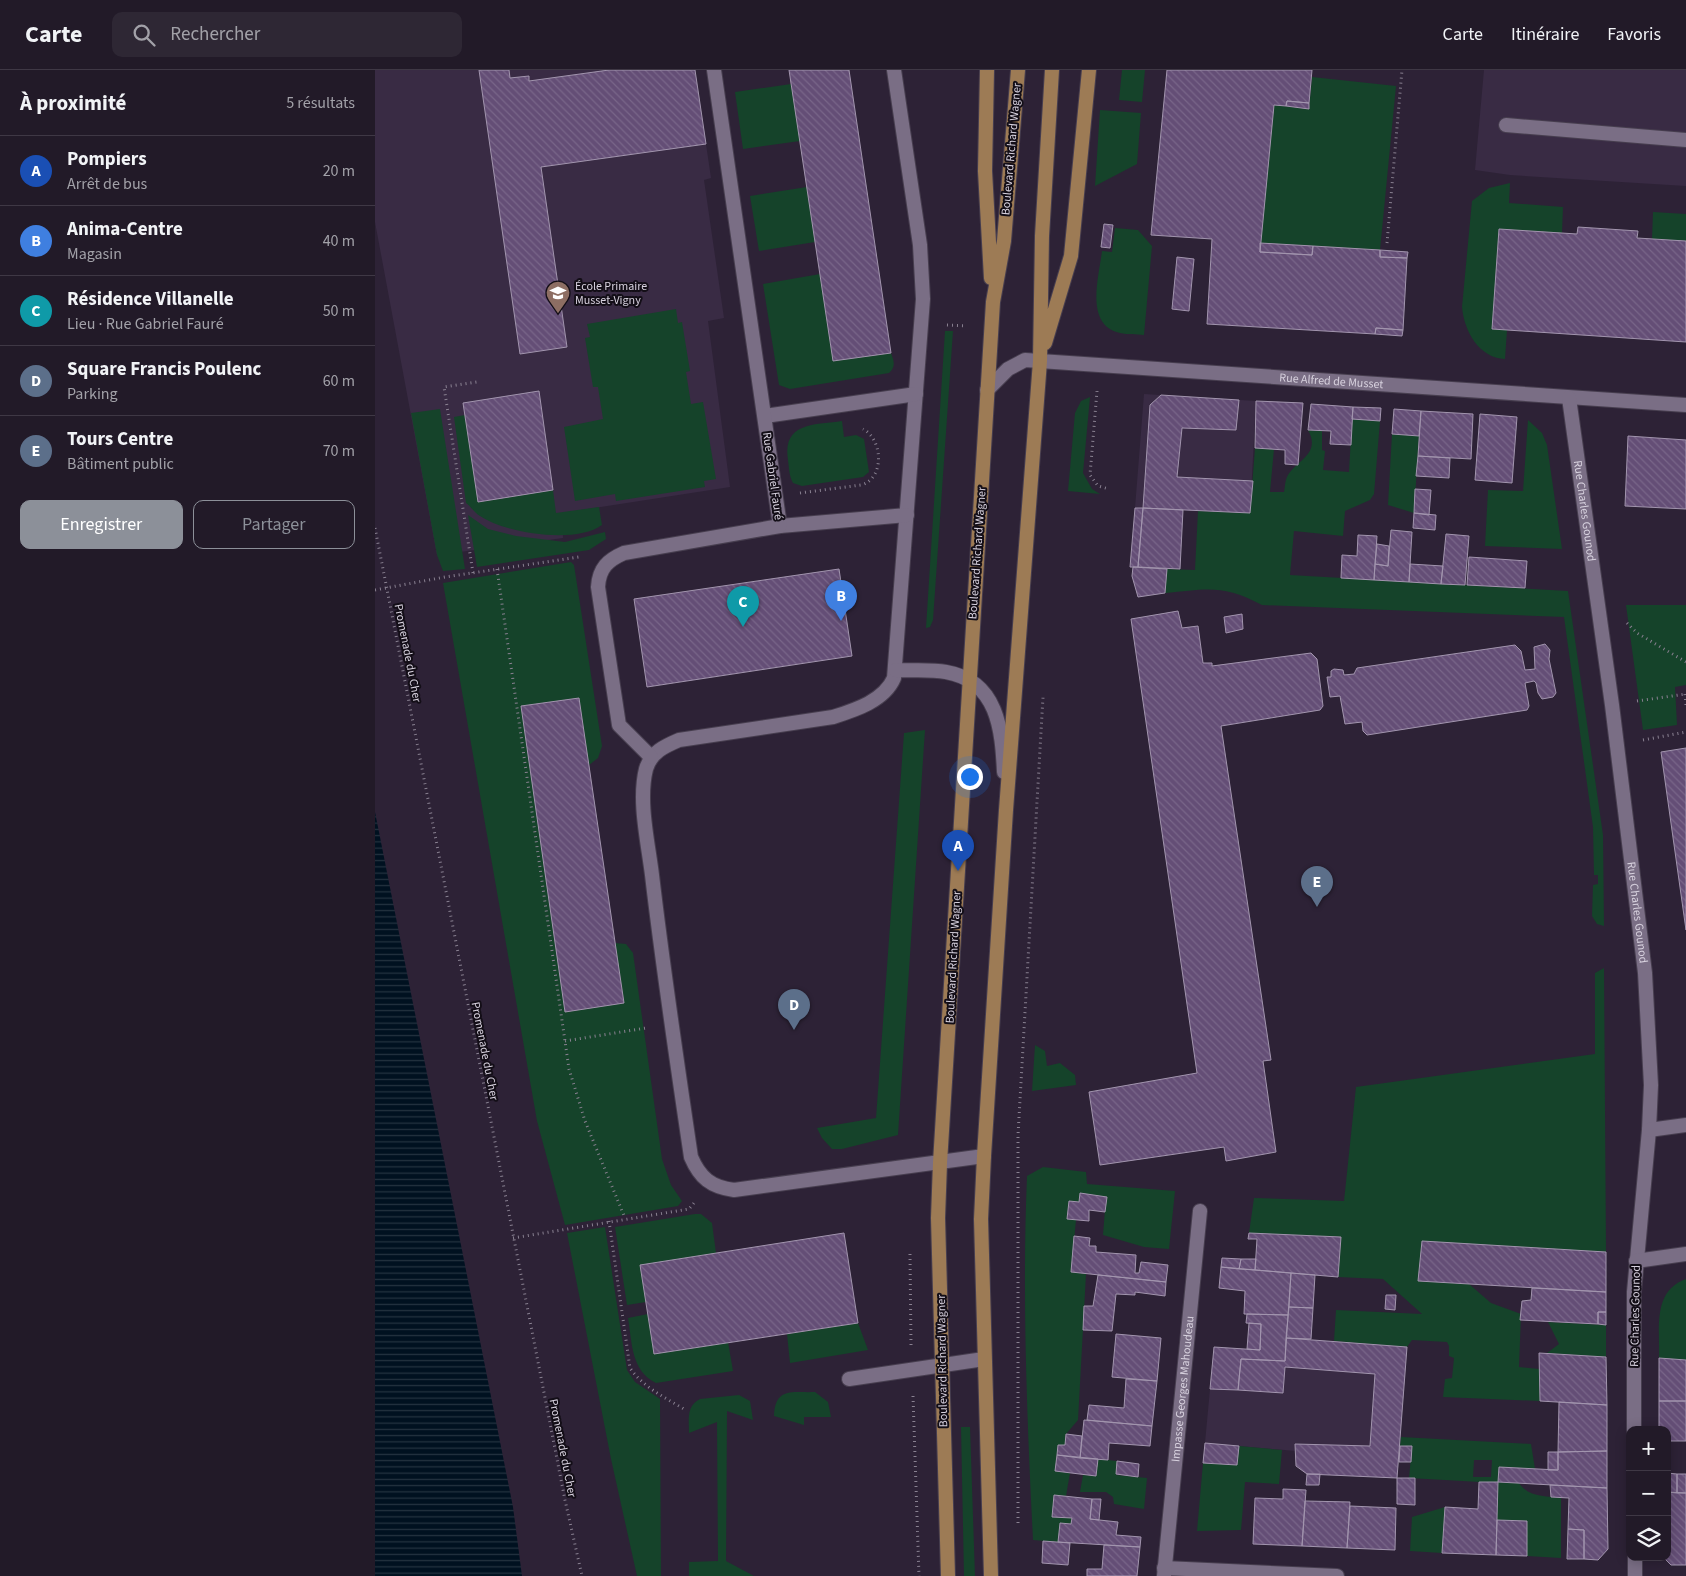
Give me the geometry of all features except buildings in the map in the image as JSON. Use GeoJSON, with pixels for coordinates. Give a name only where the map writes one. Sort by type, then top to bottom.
{"type":"FeatureCollection","features":[{"type":"Feature","properties":{"kind":"main road"},"geometry":{"type":"LineString","coordinates":[[987,70],[985,171],[993,302]]}},
{"type":"Feature","properties":{"kind":"main road","name":"Boulevard Richard Wagner"},"geometry":{"type":"LineString","coordinates":[[948,1576],[938,1218],[940,1163],[993,302],[1004,241],[1018,70]]}},
{"type":"Feature","properties":{"kind":"main road"},"geometry":{"type":"LineString","coordinates":[[991,1576],[981,1219],[1006,810],[1040,361],[1042,236],[1051,70]]}},
{"type":"Feature","properties":{"kind":"main road"},"geometry":{"type":"LineString","coordinates":[[1040,361],[1071,256],[1089,70]]}},
{"type":"Feature","properties":{"kind":"street","name":"Rue Gabriel Fauré"},"geometry":{"type":"LineString","coordinates":[[603,566],[614,558],[625,554],[780,526],[714,70]]}},
{"type":"Feature","properties":{"kind":"street"},"geometry":{"type":"LineString","coordinates":[[894,70],[923,271],[923,299],[896,670],[891,686],[883,694],[853,710],[833,717],[679,740],[663,747],[651,757],[646,769],[645,811],[672,1024],[691,1157],[696,1169],[712,1185],[734,1190],[984,1156]]}},
{"type":"Feature","properties":{"kind":"street"},"geometry":{"type":"LineString","coordinates":[[1506,126],[1686,140]]}},
{"type":"Feature","properties":{"kind":"street","name":"Rue Alfred de Musset"},"geometry":{"type":"LineString","coordinates":[[987,390],[1016,364],[1025,360],[1686,405]]}},
{"type":"Feature","properties":{"kind":"street"},"geometry":{"type":"LineString","coordinates":[[765,416],[915,394]]}},
{"type":"Feature","properties":{"kind":"street","name":"Rue Charles Gounod"},"geometry":{"type":"LineString","coordinates":[[1569,398],[1612,705],[1645,973],[1651,1085],[1649,1130],[1634,1292],[1634,1426]]}},
{"type":"Feature","properties":{"kind":"street"},"geometry":{"type":"LineString","coordinates":[[780,526],[907,515]]}},
{"type":"Feature","properties":{"kind":"street"},"geometry":{"type":"LineString","coordinates":[[603,566],[598,577],[598,587],[619,725],[651,757]]}},
{"type":"Feature","properties":{"kind":"street"},"geometry":{"type":"LineString","coordinates":[[896,670],[946,672],[969,680],[993,704],[1002,736],[1006,810]]}},
{"type":"Feature","properties":{"kind":"street"},"geometry":{"type":"LineString","coordinates":[[1649,1130],[1686,1125]]}},
{"type":"Feature","properties":{"kind":"street","name":"Impasse Georges Mahoudeau"},"geometry":{"type":"LineString","coordinates":[[1164,1572],[1199,1211]]}},
{"type":"Feature","properties":{"kind":"street"},"geometry":{"type":"LineString","coordinates":[[1636,1261],[1686,1254]]}},
{"type":"Feature","properties":{"kind":"street"},"geometry":{"type":"LineString","coordinates":[[849,1379],[984,1359]]}},
{"type":"Feature","properties":{"kind":"street"},"geometry":{"type":"LineString","coordinates":[[1635,1561],[1635,1576]]}},
{"type":"Feature","properties":{"kind":"street"},"geometry":{"type":"LineString","coordinates":[[1164,1572],[1337,1576]]}},
{"type":"Feature","properties":{"kind":"path"},"geometry":{"type":"LineString","coordinates":[[1387,243],[1402,70]]}},
{"type":"Feature","properties":{"kind":"path"},"geometry":{"type":"LineString","coordinates":[[473,573],[444,387],[477,382]]}},
{"type":"Feature","properties":{"kind":"path"},"geometry":{"type":"LineString","coordinates":[[1097,388],[1090,475],[1098,486],[1109,490]]}},
{"type":"Feature","properties":{"kind":"path"},"geometry":{"type":"LineString","coordinates":[[792,494],[867,484],[875,476],[878,463],[872,436],[868,432],[855,428]]}},
{"type":"Feature","properties":{"kind":"path","name":"Promenade du Cher"},"geometry":{"type":"LineString","coordinates":[[375,528],[513,1238],[582,1576]]}},
{"type":"Feature","properties":{"kind":"path"},"geometry":{"type":"LineString","coordinates":[[375,590],[577,556],[603,566]]}},
{"type":"Feature","properties":{"kind":"path"},"geometry":{"type":"LineString","coordinates":[[497,569],[569,1069],[585,1121],[625,1218]]}},
{"type":"Feature","properties":{"kind":"path"},"geometry":{"type":"LineString","coordinates":[[1625,620],[1637,633],[1686,662]]}},
{"type":"Feature","properties":{"kind":"path"},"geometry":{"type":"LineString","coordinates":[[1018,1526],[1018,1136],[1043,693]]}},
{"type":"Feature","properties":{"kind":"path"},"geometry":{"type":"LineString","coordinates":[[1637,701],[1685,694],[1686,704]]}},
{"type":"Feature","properties":{"kind":"path"},"geometry":{"type":"LineString","coordinates":[[1643,740],[1686,732]]}},
{"type":"Feature","properties":{"kind":"path"},"geometry":{"type":"LineString","coordinates":[[565,1040],[672,1024]]}},
{"type":"Feature","properties":{"kind":"path"},"geometry":{"type":"LineString","coordinates":[[513,1238],[625,1218],[689,1209],[712,1185]]}},
{"type":"Feature","properties":{"kind":"path"},"geometry":{"type":"LineString","coordinates":[[609,1221],[630,1368],[636,1377],[650,1389],[683,1409]]}},
{"type":"Feature","properties":{"kind":"shaded area","name":"École Primaire Musset-Vigny"},"geometry":{"type":"Polygon","coordinates":[[[375,70],[695,70],[711,178],[704,180],[724,318],[708,321],[730,487],[562,513],[563,538],[437,555],[375,222],[375,70]]]}},
{"type":"Feature","properties":{"kind":"shaded area"},"geometry":{"type":"Polygon","coordinates":[[[1484,70],[1686,70],[1686,186],[1510,175],[1475,170],[1484,70]]]}},
{"type":"Feature","properties":{"kind":"shaded area"},"geometry":{"type":"Polygon","coordinates":[[[1144,394],[1256,401],[1250,513],[1135,508],[1144,394]]]}},
{"type":"Feature","properties":{"kind":"shaded area"},"geometry":{"type":"Polygon","coordinates":[[[1286,1338],[1407,1347],[1397,1478],[1307,1474],[1296,1451],[1205,1443],[1210,1389],[1286,1338]]]}},
{"type":"Feature","properties":{"kind":"green space"},"geometry":{"type":"Polygon","coordinates":[[[1122,70],[1145,70],[1142,102],[1119,100],[1122,70]]]}},
{"type":"Feature","properties":{"kind":"green space"},"geometry":{"type":"Polygon","coordinates":[[[1312,77],[1396,86],[1380,250],[1260,243],[1274,105],[1309,109],[1312,77]]]}},
{"type":"Feature","properties":{"kind":"green space"},"geometry":{"type":"Polygon","coordinates":[[[791,84],[800,141],[743,149],[735,92],[791,84]]]}},
{"type":"Feature","properties":{"kind":"green space"},"geometry":{"type":"Polygon","coordinates":[[[1100,110],[1141,113],[1137,164],[1095,186],[1100,110]]]}},
{"type":"Feature","properties":{"kind":"green space"},"geometry":{"type":"Polygon","coordinates":[[[1510,183],[1509,203],[1563,207],[1562,233],[1499,229],[1492,329],[1507,330],[1505,359],[1488,354],[1475,342],[1466,325],[1462,307],[1472,201],[1489,188],[1510,183]]]}},
{"type":"Feature","properties":{"kind":"green space"},"geometry":{"type":"Polygon","coordinates":[[[807,187],[815,242],[759,251],[750,196],[807,187]]]}},
{"type":"Feature","properties":{"kind":"green space"},"geometry":{"type":"Polygon","coordinates":[[[1653,212],[1686,214],[1686,241],[1652,239],[1653,212]]]}},
{"type":"Feature","properties":{"kind":"green space"},"geometry":{"type":"Polygon","coordinates":[[[1115,228],[1138,230],[1152,246],[1144,335],[1123,334],[1109,328],[1102,320],[1098,310],[1096,299],[1102,251],[1112,252],[1115,228]]]}},
{"type":"Feature","properties":{"kind":"green space"},"geometry":{"type":"Polygon","coordinates":[[[820,274],[833,360],[891,353],[894,364],[889,373],[790,389],[779,385],[763,284],[820,274]]]}},
{"type":"Feature","properties":{"kind":"green space"},"geometry":{"type":"Polygon","coordinates":[[[676,309],[678,323],[682,322],[690,371],[686,372],[691,404],[703,402],[716,479],[704,481],[705,487],[616,501],[615,494],[575,501],[564,427],[603,419],[598,387],[593,387],[585,338],[590,337],[587,324],[676,309]]]}},
{"type":"Feature","properties":{"kind":"green space"},"geometry":{"type":"Polygon","coordinates":[[[945,331],[953,331],[933,620],[930,627],[926,628],[945,331]]]}},
{"type":"Feature","properties":{"kind":"green space"},"geometry":{"type":"Polygon","coordinates":[[[1090,397],[1083,473],[1092,489],[1100,494],[1068,491],[1075,413],[1081,401],[1090,397]]]}},
{"type":"Feature","properties":{"kind":"green space"},"geometry":{"type":"Polygon","coordinates":[[[440,409],[465,569],[443,571],[437,555],[411,413],[440,409]]]}},
{"type":"Feature","properties":{"kind":"green space"},"geometry":{"type":"Polygon","coordinates":[[[465,415],[478,502],[553,490],[556,513],[599,507],[602,525],[590,531],[576,534],[541,534],[507,528],[478,515],[466,503],[454,417],[465,415]]]}},
{"type":"Feature","properties":{"kind":"green space"},"geometry":{"type":"Polygon","coordinates":[[[1352,419],[1380,421],[1374,494],[1370,500],[1345,511],[1343,536],[1294,531],[1290,575],[1568,591],[1603,835],[1604,926],[1597,924],[1592,916],[1593,885],[1598,884],[1598,875],[1594,875],[1593,827],[1564,617],[1262,605],[1248,598],[1225,591],[1192,590],[1165,593],[1167,569],[1195,570],[1198,511],[1250,513],[1255,448],[1274,449],[1270,492],[1284,492],[1286,479],[1290,471],[1305,457],[1312,446],[1308,430],[1322,431],[1322,450],[1325,451],[1323,470],[1349,472],[1352,419]]]}},
{"type":"Feature","properties":{"kind":"green space"},"geometry":{"type":"Polygon","coordinates":[[[1528,420],[1542,433],[1547,445],[1562,549],[1485,546],[1488,490],[1523,491],[1528,420]]]}},
{"type":"Feature","properties":{"kind":"green space"},"geometry":{"type":"Polygon","coordinates":[[[842,421],[844,437],[856,435],[864,439],[869,472],[863,477],[802,486],[793,483],[787,448],[790,438],[795,432],[811,425],[842,421]]]}},
{"type":"Feature","properties":{"kind":"green space"},"geometry":{"type":"Polygon","coordinates":[[[1392,434],[1419,436],[1414,513],[1388,505],[1392,434]]]}},
{"type":"Feature","properties":{"kind":"green space"},"geometry":{"type":"Polygon","coordinates":[[[468,515],[488,529],[516,536],[565,542],[605,532],[606,539],[589,550],[477,567],[468,515]]]}},
{"type":"Feature","properties":{"kind":"green space"},"geometry":{"type":"Polygon","coordinates":[[[571,562],[574,565],[602,746],[598,758],[589,765],[579,698],[521,706],[565,1012],[624,1003],[615,943],[626,944],[633,953],[662,1159],[671,1185],[682,1201],[678,1206],[565,1225],[537,1121],[443,583],[571,562]]]}},
{"type":"Feature","properties":{"kind":"green space"},"geometry":{"type":"Polygon","coordinates":[[[1626,605],[1686,605],[1686,685],[1675,687],[1677,725],[1643,730],[1626,605]]]}},
{"type":"Feature","properties":{"kind":"green space"},"geometry":{"type":"Polygon","coordinates":[[[925,730],[898,1135],[842,1149],[832,1149],[822,1138],[817,1128],[876,1118],[904,733],[925,730]]]}},
{"type":"Feature","properties":{"kind":"green space"},"geometry":{"type":"Polygon","coordinates":[[[1604,968],[1606,1252],[1422,1242],[1418,1281],[1469,1284],[1491,1303],[1521,1314],[1519,1367],[1539,1369],[1540,1401],[1443,1397],[1445,1379],[1452,1378],[1454,1358],[1449,1356],[1447,1342],[1412,1340],[1407,1347],[1334,1341],[1336,1310],[1422,1314],[1383,1279],[1338,1277],[1341,1237],[1249,1233],[1254,1198],[1344,1201],[1356,1087],[1595,1054],[1595,973],[1604,968]]]}},
{"type":"Feature","properties":{"kind":"green space"},"geometry":{"type":"Polygon","coordinates":[[[1035,1045],[1045,1051],[1047,1066],[1060,1063],[1075,1075],[1076,1085],[1032,1091],[1035,1045]]]}},
{"type":"Feature","properties":{"kind":"green space"},"geometry":{"type":"Polygon","coordinates":[[[1043,1167],[1086,1172],[1087,1184],[1175,1191],[1169,1249],[1144,1247],[1103,1235],[1106,1197],[1080,1193],[1079,1202],[1069,1201],[1067,1218],[1076,1220],[1071,1272],[1086,1274],[1078,1420],[1066,1434],[1065,1445],[1058,1445],[1055,1471],[1070,1473],[1066,1496],[1054,1495],[1052,1517],[1072,1518],[1071,1524],[1060,1523],[1058,1542],[1033,1540],[1029,1449],[1025,1312],[1027,1176],[1043,1167]]]}},
{"type":"Feature","properties":{"kind":"green space"},"geometry":{"type":"Polygon","coordinates":[[[701,1214],[712,1223],[716,1253],[646,1302],[627,1305],[615,1227],[701,1214]]]}},
{"type":"Feature","properties":{"kind":"green space"},"geometry":{"type":"Polygon","coordinates":[[[605,1227],[627,1370],[635,1382],[660,1399],[661,1576],[637,1576],[611,1459],[567,1233],[605,1227]]]}},
{"type":"Feature","properties":{"kind":"green space"},"geometry":{"type":"Polygon","coordinates":[[[1686,1279],[1686,1360],[1659,1358],[1659,1323],[1663,1302],[1668,1292],[1675,1285],[1686,1279]]]}},
{"type":"Feature","properties":{"kind":"green space"},"geometry":{"type":"Polygon","coordinates":[[[648,1314],[728,1342],[733,1371],[656,1383],[648,1378],[637,1363],[634,1355],[628,1318],[648,1314]]]}},
{"type":"Feature","properties":{"kind":"green space"},"geometry":{"type":"Polygon","coordinates":[[[1548,1322],[1606,1325],[1606,1357],[1547,1353],[1559,1344],[1548,1322]]]}},
{"type":"Feature","properties":{"kind":"green space"},"geometry":{"type":"Polygon","coordinates":[[[858,1323],[868,1350],[790,1363],[787,1334],[858,1323]]]}},
{"type":"Feature","properties":{"kind":"green space"},"geometry":{"type":"Polygon","coordinates":[[[792,1392],[815,1392],[828,1402],[831,1417],[804,1417],[804,1425],[774,1416],[775,1407],[781,1396],[792,1392]]]}},
{"type":"Feature","properties":{"kind":"green space"},"geometry":{"type":"Polygon","coordinates":[[[739,1395],[750,1401],[753,1420],[727,1411],[726,1561],[754,1576],[689,1576],[689,1562],[718,1561],[717,1422],[689,1433],[690,1409],[700,1399],[739,1395]]]}},
{"type":"Feature","properties":{"kind":"green space"},"geometry":{"type":"Polygon","coordinates":[[[961,1427],[970,1427],[975,1576],[964,1576],[961,1427]]]}},
{"type":"Feature","properties":{"kind":"green space"},"geometry":{"type":"Polygon","coordinates":[[[1401,1437],[1531,1444],[1535,1469],[1500,1467],[1498,1482],[1519,1483],[1523,1488],[1532,1493],[1561,1498],[1561,1558],[1527,1556],[1527,1521],[1497,1520],[1498,1483],[1409,1478],[1412,1446],[1400,1446],[1401,1437]],[[1474,1460],[1473,1477],[1491,1477],[1492,1460],[1474,1460]]]}},
{"type":"Feature","properties":{"kind":"green space"},"geometry":{"type":"Polygon","coordinates":[[[1239,1446],[1282,1450],[1279,1484],[1245,1482],[1241,1530],[1197,1531],[1203,1463],[1237,1465],[1239,1446]]]}},
{"type":"Feature","properties":{"kind":"green space"},"geometry":{"type":"Polygon","coordinates":[[[1098,1459],[1117,1461],[1116,1475],[1147,1478],[1144,1509],[1114,1504],[1113,1497],[1106,1492],[1080,1492],[1083,1475],[1096,1476],[1098,1459]]]}},
{"type":"Feature","properties":{"kind":"green space"},"geometry":{"type":"Polygon","coordinates":[[[1445,1507],[1442,1553],[1410,1551],[1412,1517],[1445,1507]]]}},
{"type":"Feature","properties":{"kind":"water"},"geometry":{"type":"Polygon","coordinates":[[[375,812],[513,1507],[522,1576],[375,1576],[375,812]]]}},
{"type":"Feature","properties":{"kind":"place","name":"École Primaire Musset-Vigny"},"geometry":{"type":"Point","coordinates":[558,314]}},
{"type":"Feature","properties":{"kind":"place","name":"Anima-Centre"},"geometry":{"type":"Point","coordinates":[841,621]}},
{"type":"Feature","properties":{"kind":"place","name":"Résidence Villanelle"},"geometry":{"type":"Point","coordinates":[743,627]}},
{"type":"Feature","properties":{"kind":"place","name":"Pompiers"},"geometry":{"type":"Point","coordinates":[958,871]}},
{"type":"Feature","properties":{"kind":"place","name":"Tours Centre"},"geometry":{"type":"Point","coordinates":[1317,907]}},
{"type":"Feature","properties":{"kind":"place","name":"Square Francis Poulenc"},"geometry":{"type":"Point","coordinates":[794,1030]}}]}
